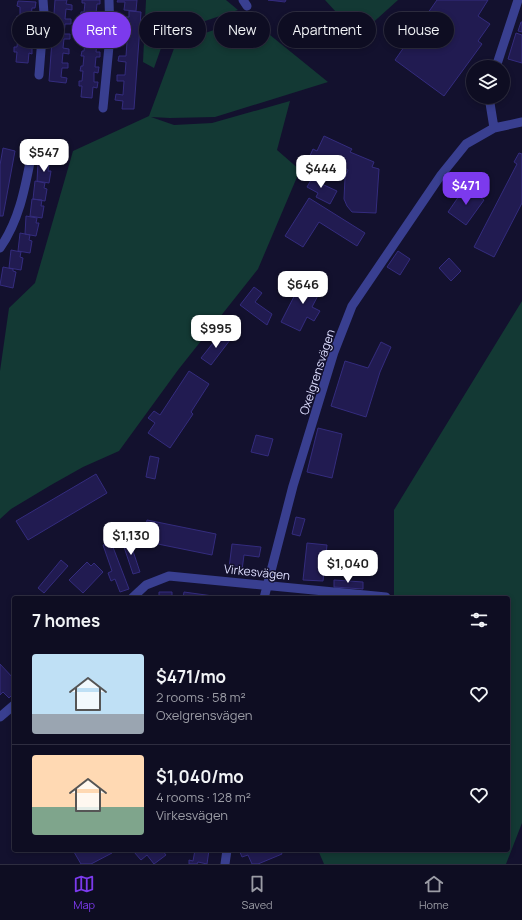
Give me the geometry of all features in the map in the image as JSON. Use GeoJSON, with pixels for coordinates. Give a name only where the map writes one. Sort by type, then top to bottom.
{"type":"FeatureCollection","features":[{"type":"Feature","properties":{"kind":"street"},"geometry":{"type":"LineString","coordinates":[[39,76],[44,13],[43,0]]}},
{"type":"Feature","properties":{"kind":"street"},"geometry":{"type":"LineString","coordinates":[[104,108],[110,36],[109,0]]}},
{"type":"Feature","properties":{"kind":"street"},"geometry":{"type":"LineString","coordinates":[[498,60],[518,0]]}},
{"type":"Feature","properties":{"kind":"street"},"geometry":{"type":"LineString","coordinates":[[491,104],[494,128]]}},
{"type":"Feature","properties":{"kind":"street","name":"Oxelgrensvägen"},"geometry":{"type":"LineString","coordinates":[[265,596],[294,486],[334,352],[352,306],[441,175],[466,144],[494,128],[522,122]]}},
{"type":"Feature","properties":{"kind":"street"},"geometry":{"type":"LineString","coordinates":[[0,248],[8,236],[18,215],[33,148]]}},
{"type":"Feature","properties":{"kind":"street","name":"Virkesvägen"},"geometry":{"type":"LineString","coordinates":[[134,596],[146,585],[169,576],[366,596]]}},
{"type":"Feature","properties":{"kind":"street"},"geometry":{"type":"LineString","coordinates":[[0,717],[12,707]]}},
{"type":"Feature","properties":{"kind":"street"},"geometry":{"type":"LineString","coordinates":[[225,864],[227,852]]}},
{"type":"Feature","properties":{"kind":"green space"},"geometry":{"type":"Polygon","coordinates":[[[146,0],[226,0],[238,10],[232,12],[214,12],[214,18],[206,21],[206,12],[145,12],[146,0]]]}},
{"type":"Feature","properties":{"kind":"green space"},"geometry":{"type":"Polygon","coordinates":[[[325,0],[398,0],[376,20],[376,12],[336,12],[325,0]]]}},
{"type":"Feature","properties":{"kind":"green space"},"geometry":{"type":"Polygon","coordinates":[[[214,30],[214,48],[270,48],[270,35],[278,41],[278,48],[286,48],[328,82],[215,117],[151,117],[174,125],[212,123],[290,101],[277,150],[300,170],[258,269],[178,370],[119,451],[83,467],[51,485],[11,509],[0,519],[0,371],[9,308],[35,283],[73,151],[149,116],[174,48],[206,48],[206,33],[214,30]]]}},
{"type":"Feature","properties":{"kind":"green space"},"geometry":{"type":"Polygon","coordinates":[[[144,48],[161,48],[154,68],[143,62],[144,48]]]}},
{"type":"Feature","properties":{"kind":"green space"},"geometry":{"type":"Polygon","coordinates":[[[522,301],[522,823],[506,864],[324,864],[319,852],[510,852],[510,596],[394,596],[394,510],[522,301]]]}},
{"type":"Feature","properties":{"kind":"building"},"geometry":{"type":"Polygon","coordinates":[[[55,0],[67,0],[66,4],[72,5],[72,10],[66,9],[65,19],[71,19],[71,24],[65,24],[64,34],[64,12],[54,12],[55,0]]]}},
{"type":"Feature","properties":{"kind":"building"},"geometry":{"type":"Polygon","coordinates":[[[82,0],[100,0],[100,4],[97,4],[96,12],[84,12],[85,3],[82,3],[82,0]]]}},
{"type":"Feature","properties":{"kind":"building"},"geometry":{"type":"Polygon","coordinates":[[[118,0],[137,0],[136,11],[124,10],[125,2],[117,2],[118,0]]]}},
{"type":"Feature","properties":{"kind":"building"},"geometry":{"type":"Polygon","coordinates":[[[268,0],[286,0],[285,2],[268,0]]]}},
{"type":"Feature","properties":{"kind":"building"},"geometry":{"type":"Polygon","coordinates":[[[437,0],[488,0],[478,16],[490,24],[478,41],[482,44],[470,60],[466,60],[466,66],[444,96],[395,60],[403,48],[454,48],[454,12],[429,12],[437,0]]]}},
{"type":"Feature","properties":{"kind":"building"},"geometry":{"type":"Polygon","coordinates":[[[18,1],[36,2],[35,8],[32,8],[32,12],[20,12],[20,7],[17,6],[18,1]]]}},
{"type":"Feature","properties":{"kind":"building"},"geometry":{"type":"Polygon","coordinates":[[[129,11],[141,12],[139,12],[139,40],[134,109],[122,109],[123,101],[115,100],[116,94],[123,95],[124,81],[117,81],[117,75],[125,75],[126,62],[118,61],[119,56],[126,56],[127,48],[131,48],[131,12],[129,11]]]}},
{"type":"Feature","properties":{"kind":"building"},"geometry":{"type":"Polygon","coordinates":[[[522,22],[522,32],[518,31],[522,22]]]}},
{"type":"Feature","properties":{"kind":"building"},"geometry":{"type":"Polygon","coordinates":[[[516,33],[522,35],[522,63],[508,59],[516,33]]]}},
{"type":"Feature","properties":{"kind":"building"},"geometry":{"type":"Polygon","coordinates":[[[64,34],[70,34],[70,39],[64,39],[64,34]]]}},
{"type":"Feature","properties":{"kind":"building"},"geometry":{"type":"Polygon","coordinates":[[[14,48],[32,48],[32,54],[29,53],[28,63],[16,62],[17,52],[14,52],[14,48]]]}},
{"type":"Feature","properties":{"kind":"building"},"geometry":{"type":"Polygon","coordinates":[[[51,48],[69,49],[69,54],[63,53],[62,63],[68,63],[68,68],[62,68],[61,77],[67,78],[66,83],[49,81],[51,48]]]}},
{"type":"Feature","properties":{"kind":"building"},"geometry":{"type":"Polygon","coordinates":[[[84,48],[96,48],[96,52],[100,52],[100,57],[96,57],[95,67],[99,67],[98,73],[94,72],[94,82],[98,82],[97,88],[93,87],[92,98],[81,97],[82,86],[79,86],[79,81],[82,81],[83,71],[80,71],[81,66],[83,66],[84,56],[81,56],[82,51],[84,51],[84,48]]]}},
{"type":"Feature","properties":{"kind":"building"},"geometry":{"type":"Polygon","coordinates":[[[324,136],[352,149],[350,152],[374,162],[372,167],[379,169],[376,213],[352,212],[347,206],[344,199],[345,178],[348,170],[343,167],[339,176],[311,164],[312,162],[308,160],[313,149],[317,151],[324,136]]]}},
{"type":"Feature","properties":{"kind":"building"},"geometry":{"type":"Polygon","coordinates":[[[3,148],[15,151],[3,216],[0,216],[0,165],[3,148]]]}},
{"type":"Feature","properties":{"kind":"building"},"geometry":{"type":"Polygon","coordinates":[[[519,153],[522,154],[522,203],[494,257],[474,247],[517,164],[514,162],[519,153]]]}},
{"type":"Feature","properties":{"kind":"building"},"geometry":{"type":"Polygon","coordinates":[[[38,163],[49,165],[48,171],[51,171],[49,183],[37,181],[38,163]]]}},
{"type":"Feature","properties":{"kind":"building"},"geometry":{"type":"Polygon","coordinates":[[[310,170],[316,173],[313,180],[337,191],[330,204],[316,197],[318,193],[307,187],[311,180],[306,177],[310,170]]]}},
{"type":"Feature","properties":{"kind":"building"},"geometry":{"type":"Polygon","coordinates":[[[35,181],[45,183],[44,188],[47,189],[45,201],[33,199],[35,181]]]}},
{"type":"Feature","properties":{"kind":"building"},"geometry":{"type":"Polygon","coordinates":[[[466,186],[484,200],[466,225],[448,212],[466,186]]]}},
{"type":"Feature","properties":{"kind":"building"},"geometry":{"type":"Polygon","coordinates":[[[309,198],[365,233],[357,246],[319,222],[303,247],[285,236],[309,198]]]}},
{"type":"Feature","properties":{"kind":"building"},"geometry":{"type":"Polygon","coordinates":[[[32,199],[42,200],[41,206],[44,206],[42,218],[30,216],[32,199]]]}},
{"type":"Feature","properties":{"kind":"building"},"geometry":{"type":"Polygon","coordinates":[[[26,216],[37,218],[36,223],[39,223],[36,236],[25,234],[26,216]]]}},
{"type":"Feature","properties":{"kind":"building"},"geometry":{"type":"Polygon","coordinates":[[[20,233],[30,235],[29,240],[32,241],[30,253],[18,251],[20,233]]]}},
{"type":"Feature","properties":{"kind":"building"},"geometry":{"type":"Polygon","coordinates":[[[11,250],[21,252],[20,257],[23,258],[21,270],[9,268],[11,250]]]}},
{"type":"Feature","properties":{"kind":"building"},"geometry":{"type":"Polygon","coordinates":[[[398,251],[410,259],[400,275],[387,267],[398,251]]]}},
{"type":"Feature","properties":{"kind":"building"},"geometry":{"type":"Polygon","coordinates":[[[449,258],[461,271],[451,281],[439,268],[449,258]]]}},
{"type":"Feature","properties":{"kind":"building"},"geometry":{"type":"Polygon","coordinates":[[[3,267],[13,269],[13,271],[16,272],[13,288],[0,285],[3,267]]]}},
{"type":"Feature","properties":{"kind":"building"},"geometry":{"type":"Polygon","coordinates":[[[304,277],[323,286],[312,307],[320,311],[314,321],[307,317],[300,331],[281,322],[304,277]]]}},
{"type":"Feature","properties":{"kind":"building"},"geometry":{"type":"Polygon","coordinates":[[[254,287],[262,293],[255,302],[272,314],[267,325],[240,305],[254,287]]]}},
{"type":"Feature","properties":{"kind":"building"},"geometry":{"type":"Polygon","coordinates":[[[221,333],[230,340],[211,365],[201,358],[221,333]]]}},
{"type":"Feature","properties":{"kind":"building"},"geometry":{"type":"Polygon","coordinates":[[[381,342],[391,347],[380,372],[366,417],[331,406],[345,361],[368,368],[381,342]]]}},
{"type":"Feature","properties":{"kind":"building"},"geometry":{"type":"Polygon","coordinates":[[[189,371],[209,384],[191,412],[193,414],[170,448],[148,433],[155,423],[148,418],[154,411],[160,415],[189,371]]]}},
{"type":"Feature","properties":{"kind":"building"},"geometry":{"type":"Polygon","coordinates":[[[318,428],[342,434],[332,478],[307,472],[318,428]]]}},
{"type":"Feature","properties":{"kind":"building"},"geometry":{"type":"Polygon","coordinates":[[[256,435],[273,439],[268,456],[251,452],[256,435]]]}},
{"type":"Feature","properties":{"kind":"building"},"geometry":{"type":"Polygon","coordinates":[[[150,456],[159,458],[155,479],[146,477],[150,456]]]}},
{"type":"Feature","properties":{"kind":"building"},"geometry":{"type":"Polygon","coordinates":[[[96,474],[107,493],[28,540],[16,521],[96,474]]]}},
{"type":"Feature","properties":{"kind":"building"},"geometry":{"type":"Polygon","coordinates":[[[296,517],[305,519],[300,536],[292,534],[296,517]]]}},
{"type":"Feature","properties":{"kind":"building"},"geometry":{"type":"Polygon","coordinates":[[[147,520],[216,534],[212,555],[143,541],[147,520]]]}},
{"type":"Feature","properties":{"kind":"building"},"geometry":{"type":"Polygon","coordinates":[[[129,539],[140,572],[133,574],[122,541],[129,539]]]}},
{"type":"Feature","properties":{"kind":"building"},"geometry":{"type":"Polygon","coordinates":[[[111,542],[129,589],[120,592],[115,579],[111,581],[108,573],[112,571],[103,545],[111,542]]]}},
{"type":"Feature","properties":{"kind":"building"},"geometry":{"type":"Polygon","coordinates":[[[307,543],[327,545],[323,581],[303,580],[307,543]]]}},
{"type":"Feature","properties":{"kind":"building"},"geometry":{"type":"Polygon","coordinates":[[[232,544],[261,547],[259,557],[244,555],[242,570],[229,568],[232,544]]]}},
{"type":"Feature","properties":{"kind":"building"},"geometry":{"type":"Polygon","coordinates":[[[61,560],[68,566],[44,593],[38,588],[61,560]]]}},
{"type":"Feature","properties":{"kind":"building"},"geometry":{"type":"Polygon","coordinates":[[[87,562],[91,566],[94,563],[103,572],[83,593],[69,580],[87,562]]]}},
{"type":"Feature","properties":{"kind":"building"},"geometry":{"type":"Polygon","coordinates":[[[334,580],[363,582],[363,589],[334,587],[334,580]]]}},
{"type":"Feature","properties":{"kind":"building"},"geometry":{"type":"Polygon","coordinates":[[[159,592],[172,592],[172,596],[159,596],[159,592]]]}},
{"type":"Feature","properties":{"kind":"building"},"geometry":{"type":"Polygon","coordinates":[[[184,592],[213,596],[183,596],[184,592]]]}},
{"type":"Feature","properties":{"kind":"building"},"geometry":{"type":"Polygon","coordinates":[[[0,664],[12,677],[12,695],[9,698],[3,692],[0,695],[0,664]]]}},
{"type":"Feature","properties":{"kind":"building"},"geometry":{"type":"Polygon","coordinates":[[[74,852],[112,852],[91,864],[81,864],[74,852]]]}},
{"type":"Feature","properties":{"kind":"building"},"geometry":{"type":"Polygon","coordinates":[[[134,852],[164,852],[166,855],[154,864],[147,855],[141,860],[134,852]]]}},
{"type":"Feature","properties":{"kind":"building"},"geometry":{"type":"Polygon","coordinates":[[[195,852],[209,852],[207,864],[198,862],[197,864],[189,864],[189,860],[193,861],[195,852]]]}},
{"type":"Feature","properties":{"kind":"building"},"geometry":{"type":"Polygon","coordinates":[[[240,852],[281,852],[282,854],[258,864],[252,864],[248,855],[242,857],[240,852]]]}}]}
